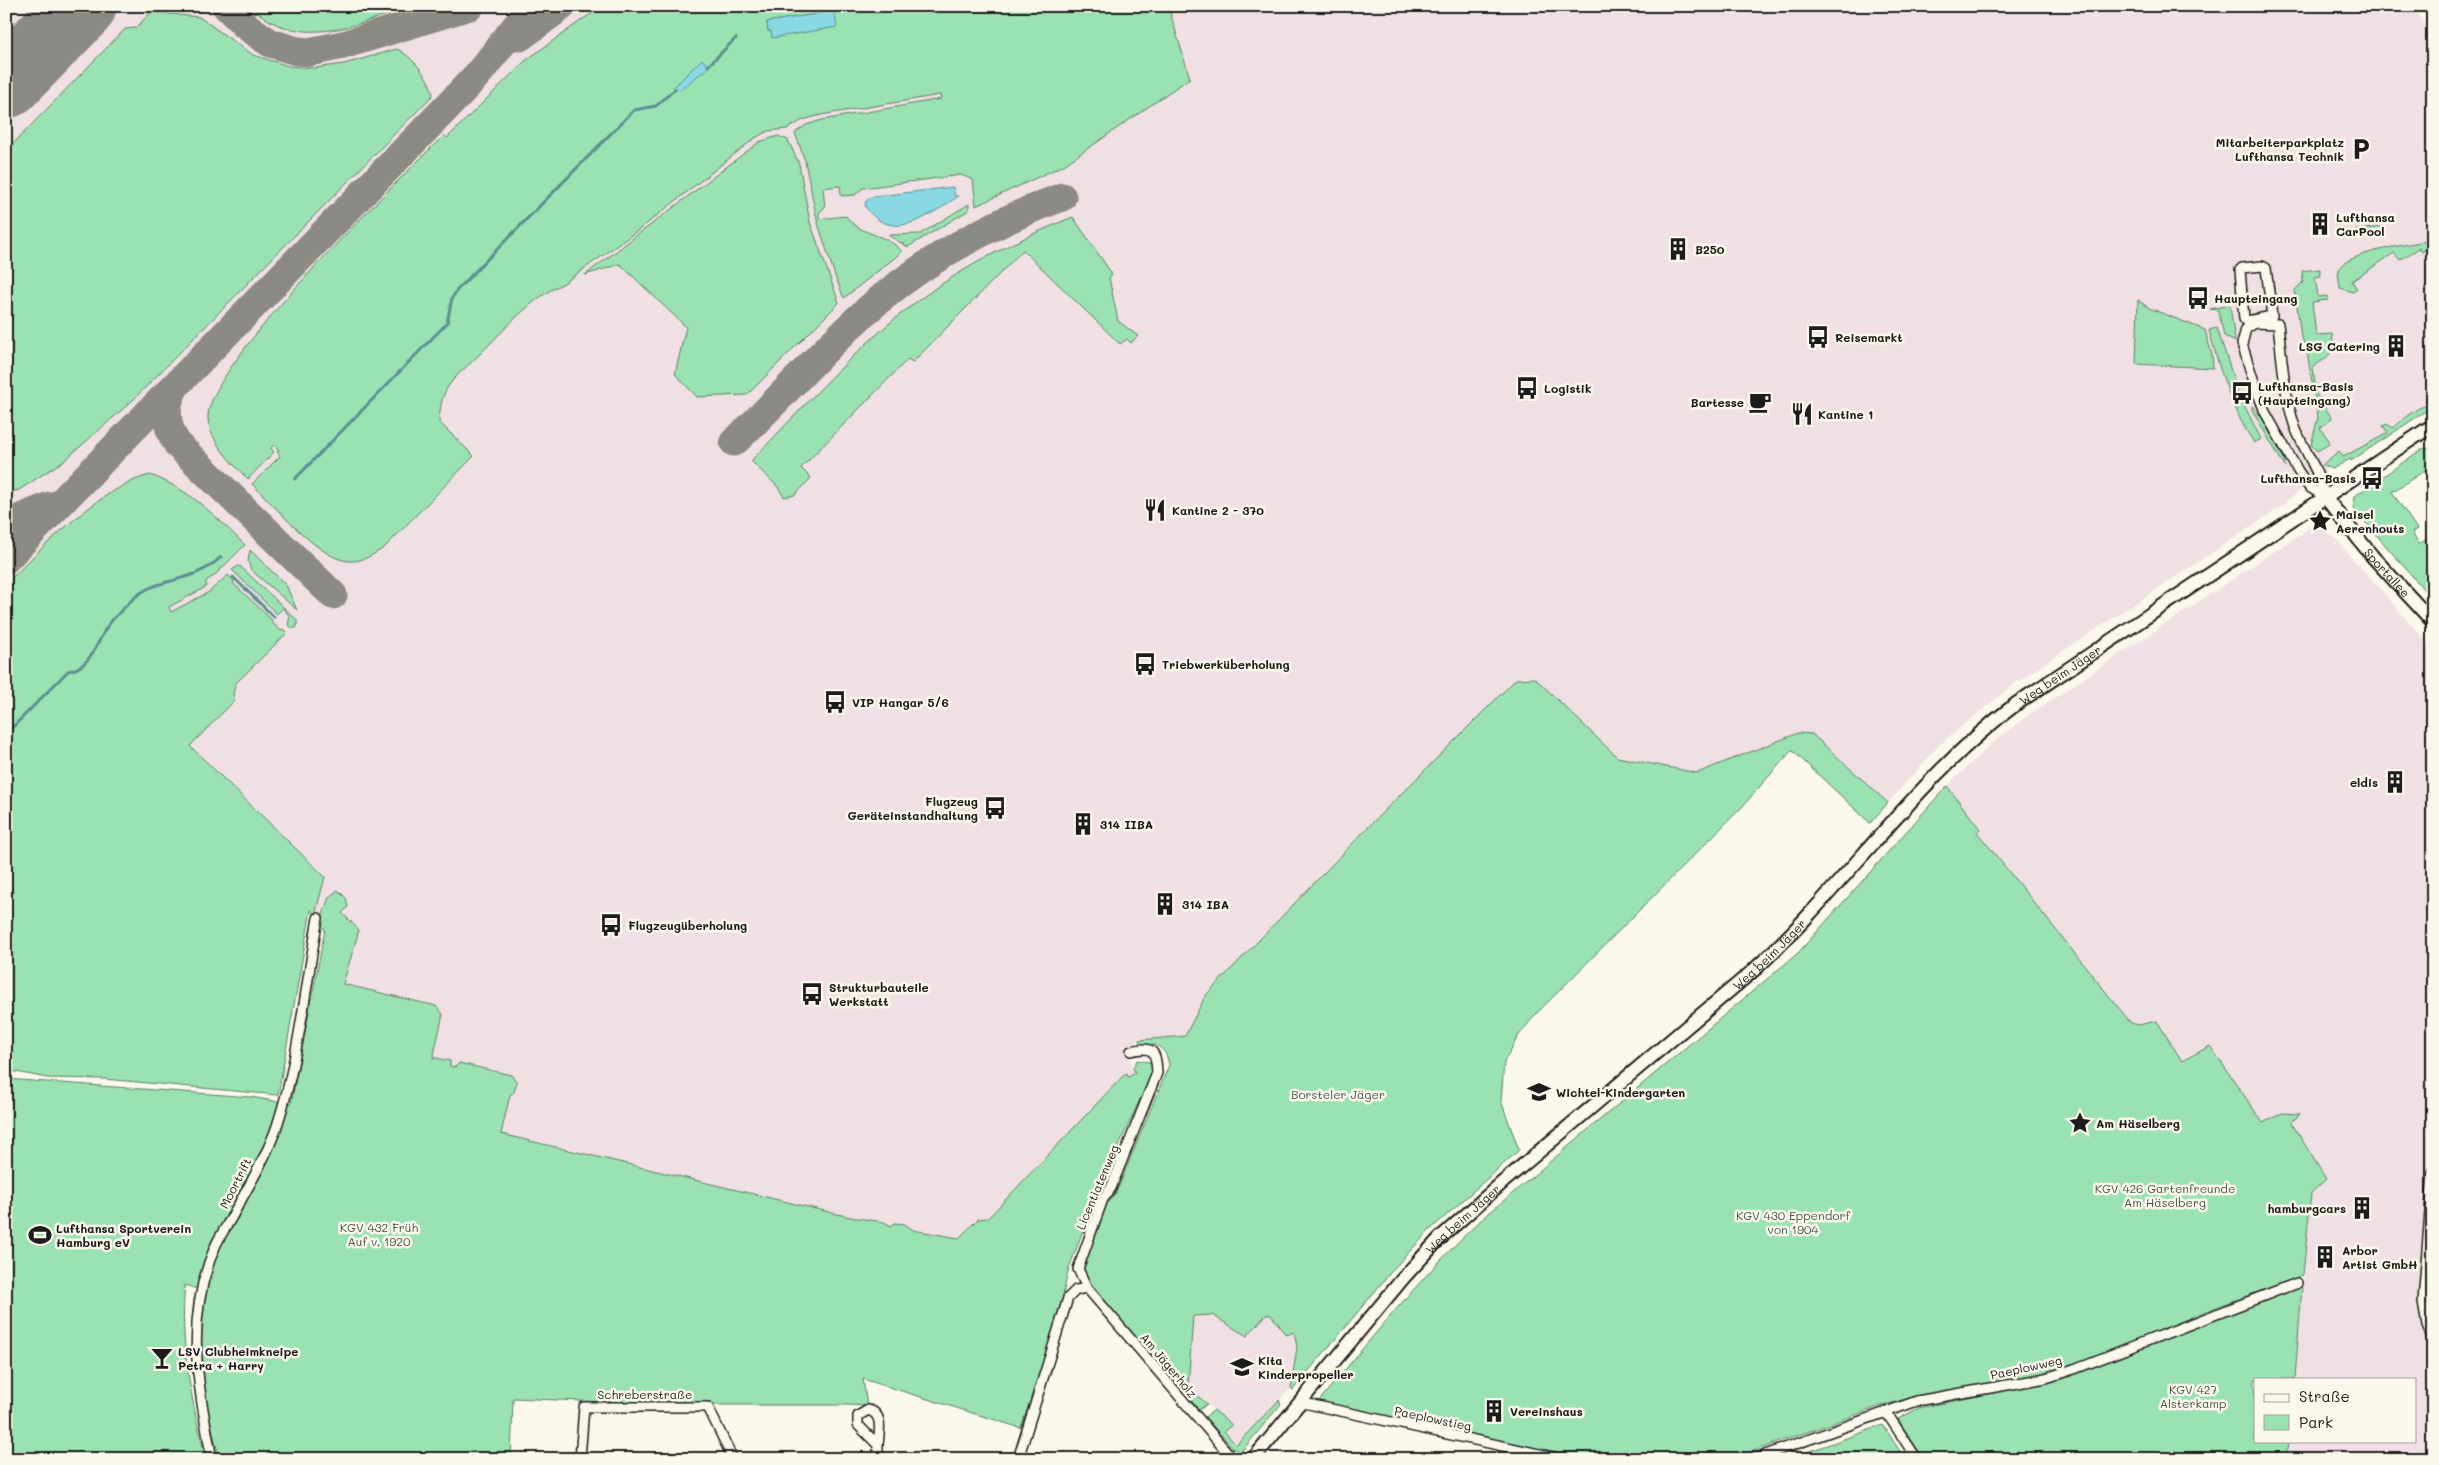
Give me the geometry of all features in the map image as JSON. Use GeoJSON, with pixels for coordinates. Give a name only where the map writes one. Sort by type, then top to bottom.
{"type":"FeatureCollection","features":[{"type":"Feature","properties":{"kind":"street"},"geometry":{"type":"LineString","coordinates":[[2262,266],[2266,268],[2270,318],[2255,318],[2247,321],[2244,319],[2240,270],[2242,268],[2262,266]]}},
{"type":"Feature","properties":{"kind":"street"},"geometry":{"type":"LineString","coordinates":[[2255,323],[2278,324],[2291,412],[2302,444],[2322,486],[2325,498],[2310,487],[2298,471],[2270,420],[2257,391],[2242,344],[2246,330],[2255,323]]}},
{"type":"Feature","properties":{"kind":"street","name":"Weg beim Jäger"},"geometry":{"type":"LineString","coordinates":[[1253,1459],[1398,1283],[1440,1238],[1503,1182],[1774,952],[1813,912],[1932,778],[1986,727],[2016,704],[2433,425]]}},
{"type":"Feature","properties":{"kind":"street","name":"Sportallee"},"geometry":{"type":"LineString","coordinates":[[2325,498],[2355,536],[2433,622]]}},
{"type":"Feature","properties":{"kind":"street","name":"Moortrift"},"geometry":{"type":"LineString","coordinates":[[212,1459],[200,1394],[195,1342],[201,1287],[215,1246],[236,1210],[276,1128],[288,1084],[318,918]]}},
{"type":"Feature","properties":{"kind":"street","name":"Licentiatenweg"},"geometry":{"type":"LineString","coordinates":[[1087,1288],[1078,1269],[1103,1199],[1111,1188],[1157,1073],[1157,1057],[1154,1052],[1147,1048],[1131,1051]]}},
{"type":"Feature","properties":{"kind":"street"},"geometry":{"type":"LineString","coordinates":[[2433,1172],[2422,1302],[2426,1326],[2433,1340]]}},
{"type":"Feature","properties":{"kind":"street","name":"Paeplowweg"},"geometry":{"type":"LineString","coordinates":[[1754,1459],[1918,1401],[2046,1378],[2074,1369],[2297,1283]]}},
{"type":"Feature","properties":{"kind":"street"},"geometry":{"type":"LineString","coordinates":[[1018,1459],[1068,1298],[1076,1290],[1087,1288]]}},
{"type":"Feature","properties":{"kind":"street","name":"Am Jägerholz"},"geometry":{"type":"LineString","coordinates":[[1087,1288],[1233,1459]]}},
{"type":"Feature","properties":{"kind":"street","name":"Paeplowstieg"},"geometry":{"type":"LineString","coordinates":[[1299,1402],[1563,1459]]}},
{"type":"Feature","properties":{"kind":"street","name":"Schreberstraße"},"geometry":{"type":"LineString","coordinates":[[580,1459],[584,1406],[708,1407],[733,1459]]}},
{"type":"Feature","properties":{"kind":"street"},"geometry":{"type":"LineString","coordinates":[[1886,1412],[1917,1459]]}},
{"type":"Feature","properties":{"kind":"street"},"geometry":{"type":"LineString","coordinates":[[878,1445],[878,1459]]}},
{"type":"Feature","properties":{"kind":"shaded area"},"geometry":{"type":"Polygon","coordinates":[[[6,6],[2413,6],[2433,37],[2433,406],[2351,461],[2350,459],[2340,465],[2327,468],[2323,475],[2286,501],[2287,503],[2018,681],[1939,745],[1888,803],[1812,734],[1798,733],[1697,773],[1617,757],[1535,678],[1516,679],[1378,817],[1206,995],[1185,1036],[1139,1040],[1133,1043],[1130,1058],[1136,1073],[1128,1077],[988,1218],[977,1219],[959,1238],[913,1230],[905,1224],[891,1226],[883,1222],[850,1217],[501,1134],[510,1094],[450,1066],[450,1062],[432,1060],[443,1014],[436,1006],[343,984],[325,930],[311,909],[6,747],[6,6]]]}},
{"type":"Feature","properties":{"kind":"shaded area"},"geometry":{"type":"Polygon","coordinates":[[[2314,525],[2326,528],[2433,649],[2433,1459],[2287,1459],[2289,1442],[2416,1442],[2416,1378],[2295,1378],[2311,1193],[2325,1179],[2292,1122],[2282,1113],[2263,1124],[2210,1046],[2182,1061],[2157,1021],[2138,1025],[2131,1023],[1977,831],[1980,829],[1947,786],[1991,744],[2027,716],[2314,525]]]}},
{"type":"Feature","properties":{"kind":"shaded area","name":"Kita Kinderpropeller"},"geometry":{"type":"Polygon","coordinates":[[[1212,1315],[1218,1318],[1271,1315],[1287,1335],[1294,1332],[1297,1347],[1291,1388],[1236,1446],[1224,1431],[1231,1425],[1188,1388],[1192,1316],[1212,1315]]]}},
{"type":"Feature","properties":{"kind":"green space"},"geometry":{"type":"Polygon","coordinates":[[[251,6],[408,6],[348,27],[307,31],[287,28],[268,20],[251,6]]]}},
{"type":"Feature","properties":{"kind":"green space"},"geometry":{"type":"Polygon","coordinates":[[[605,6],[1168,6],[1190,78],[1064,165],[976,206],[973,180],[961,175],[863,188],[855,195],[841,196],[840,186],[823,188],[825,207],[819,213],[819,219],[846,216],[858,227],[889,241],[902,252],[844,298],[817,220],[805,161],[795,133],[806,125],[822,120],[941,99],[940,95],[821,115],[803,120],[787,129],[768,131],[755,138],[640,229],[564,283],[540,297],[459,373],[444,394],[439,422],[474,456],[385,547],[360,560],[349,561],[332,556],[307,539],[252,484],[280,456],[277,452],[279,450],[274,445],[271,448],[274,452],[248,479],[216,442],[208,416],[217,390],[240,355],[272,315],[310,272],[388,191],[444,135],[447,138],[525,61],[583,19],[605,6]],[[834,11],[767,22],[768,31],[771,30],[772,37],[836,27],[834,11]]]}},
{"type":"Feature","properties":{"kind":"green space"},"geometry":{"type":"Polygon","coordinates":[[[151,12],[199,17],[253,55],[289,66],[314,68],[344,64],[397,49],[409,57],[425,75],[433,95],[132,401],[65,460],[19,490],[6,493],[6,151],[125,29],[136,28],[151,12]]]}},
{"type":"Feature","properties":{"kind":"green space"},"geometry":{"type":"Polygon","coordinates":[[[778,136],[788,140],[799,164],[810,222],[839,303],[747,395],[697,397],[675,374],[686,327],[620,264],[585,275],[759,142],[778,136]]]}},
{"type":"Feature","properties":{"kind":"green space"},"geometry":{"type":"Polygon","coordinates":[[[969,204],[969,210],[908,247],[888,235],[920,234],[969,204]]]}},
{"type":"Feature","properties":{"kind":"green space"},"geometry":{"type":"Polygon","coordinates":[[[1073,217],[1112,274],[1109,278],[1118,321],[1138,336],[1131,343],[1127,339],[1120,344],[1023,250],[913,362],[908,359],[801,468],[811,478],[795,495],[784,497],[777,486],[751,461],[851,358],[916,302],[992,254],[1032,234],[1073,217]]]}},
{"type":"Feature","properties":{"kind":"green space"},"geometry":{"type":"Polygon","coordinates":[[[2381,227],[2382,233],[2342,238],[2341,232],[2381,227]]]}},
{"type":"Feature","properties":{"kind":"green space"},"geometry":{"type":"Polygon","coordinates":[[[2433,240],[2433,248],[2431,246],[2422,252],[2419,248],[2400,260],[2394,253],[2352,281],[2357,289],[2353,292],[2340,288],[2338,270],[2343,264],[2352,259],[2396,246],[2433,240]]]}},
{"type":"Feature","properties":{"kind":"green space"},"geometry":{"type":"Polygon","coordinates":[[[2320,269],[2321,276],[2315,277],[2318,297],[2328,296],[2328,300],[2312,302],[2316,335],[2332,334],[2333,346],[2330,354],[2313,367],[2316,394],[2332,418],[2320,428],[2329,440],[2329,444],[2317,451],[2311,445],[2318,417],[2306,346],[2301,337],[2295,290],[2303,282],[2302,271],[2320,269]]]}},
{"type":"Feature","properties":{"kind":"green space"},"geometry":{"type":"Polygon","coordinates":[[[2138,300],[2149,308],[2205,330],[2212,355],[2213,368],[2136,364],[2138,300]]]}},
{"type":"Feature","properties":{"kind":"green space"},"geometry":{"type":"Polygon","coordinates":[[[2230,305],[2235,342],[2224,336],[2218,310],[2210,309],[2230,305]]]}},
{"type":"Feature","properties":{"kind":"green space"},"geometry":{"type":"Polygon","coordinates":[[[2217,328],[2239,395],[2261,439],[2254,443],[2239,417],[2217,359],[2209,330],[2217,328]]]}},
{"type":"Feature","properties":{"kind":"green space"},"geometry":{"type":"Polygon","coordinates":[[[2433,397],[2433,406],[2351,461],[2350,459],[2332,469],[2322,465],[2339,451],[2343,457],[2388,433],[2383,426],[2386,424],[2394,428],[2410,414],[2429,404],[2427,401],[2433,397]]]}},
{"type":"Feature","properties":{"kind":"green space"},"geometry":{"type":"Polygon","coordinates":[[[2252,406],[2261,416],[2284,459],[2285,467],[2252,410],[2252,406]]]}},
{"type":"Feature","properties":{"kind":"green space"},"geometry":{"type":"Polygon","coordinates":[[[2433,448],[2433,465],[2392,492],[2417,529],[2412,532],[2419,544],[2425,540],[2433,552],[2433,600],[2353,508],[2355,496],[2422,449],[2433,448]]]}},
{"type":"Feature","properties":{"kind":"green space"},"geometry":{"type":"Polygon","coordinates":[[[150,475],[178,488],[201,504],[245,545],[214,576],[206,581],[206,587],[169,607],[171,612],[209,592],[228,575],[234,581],[233,583],[272,620],[271,622],[281,631],[283,629],[287,633],[236,683],[233,694],[235,700],[190,746],[325,877],[315,915],[311,910],[278,1095],[104,1079],[47,1078],[6,1070],[6,584],[73,520],[113,491],[132,481],[150,475]]]}},
{"type":"Feature","properties":{"kind":"green space"},"geometry":{"type":"Polygon","coordinates":[[[250,550],[286,585],[297,610],[251,570],[248,561],[250,550]]]}},
{"type":"Feature","properties":{"kind":"green space"},"geometry":{"type":"Polygon","coordinates":[[[238,566],[297,620],[297,627],[293,629],[288,624],[290,617],[283,608],[277,614],[232,570],[238,566]]]}},
{"type":"Feature","properties":{"kind":"green space","name":"Borsteler Jäger"},"geometry":{"type":"Polygon","coordinates":[[[1535,678],[1617,757],[1697,773],[1798,733],[1812,734],[1888,803],[1870,823],[1792,750],[1742,807],[1536,1014],[1519,1035],[1504,1062],[1501,1101],[1519,1150],[1430,1230],[1396,1266],[1293,1390],[1291,1388],[1297,1347],[1294,1332],[1287,1335],[1271,1315],[1266,1315],[1247,1336],[1212,1315],[1193,1316],[1188,1388],[1207,1404],[1199,1410],[1080,1272],[1102,1208],[1116,1193],[1169,1065],[1166,1054],[1160,1047],[1151,1044],[1140,1044],[1139,1040],[1185,1036],[1206,995],[1378,817],[1516,679],[1535,678]]]}},
{"type":"Feature","properties":{"kind":"green space","name":"KGV 430 Eppendorf von 1904"},"geometry":{"type":"Polygon","coordinates":[[[1947,786],[1980,829],[1977,832],[2131,1023],[2138,1025],[2157,1021],[2182,1061],[2210,1046],[2263,1123],[2282,1113],[2300,1114],[2292,1122],[2294,1127],[2326,1179],[2311,1193],[2303,1275],[2214,1308],[2077,1364],[2044,1374],[1916,1396],[1878,1407],[1731,1459],[1588,1459],[1318,1402],[1397,1308],[1460,1240],[1482,1219],[1798,953],[1947,786]]]}},
{"type":"Feature","properties":{"kind":"green space","name":"KGV 432 Früh Auf v. 1920"},"geometry":{"type":"Polygon","coordinates":[[[338,890],[346,898],[348,907],[342,913],[359,930],[343,984],[436,1006],[443,1014],[433,1059],[450,1061],[450,1066],[455,1067],[459,1063],[511,1075],[517,1082],[514,1092],[510,1095],[501,1134],[850,1217],[884,1222],[891,1226],[895,1223],[905,1224],[913,1230],[959,1238],[978,1219],[988,1218],[1123,1076],[1127,1074],[1128,1077],[1135,1073],[1133,1068],[1137,1060],[1154,1063],[1155,1067],[1096,1195],[1068,1271],[1059,1315],[1021,1428],[863,1379],[867,1406],[671,1405],[513,1398],[511,1459],[220,1459],[210,1418],[203,1376],[200,1333],[204,1291],[185,1285],[185,1350],[196,1416],[206,1459],[6,1459],[6,1079],[251,1097],[291,1104],[325,930],[320,923],[329,897],[338,890]]]}},
{"type":"Feature","properties":{"kind":"green space","name":"KGV 427 Alsterkamp"},"geometry":{"type":"Polygon","coordinates":[[[2302,1287],[2295,1378],[2254,1378],[2254,1442],[2289,1442],[2287,1459],[1924,1459],[1898,1419],[1919,1408],[2047,1382],[2077,1374],[2302,1287]]]}},
{"type":"Feature","properties":{"kind":"green space"},"geometry":{"type":"Polygon","coordinates":[[[1279,1400],[1281,1404],[1241,1452],[1233,1448],[1205,1417],[1214,1410],[1232,1425],[1224,1431],[1236,1445],[1279,1400]]]}},
{"type":"Feature","properties":{"kind":"green space"},"geometry":{"type":"Polygon","coordinates":[[[1883,1425],[1905,1459],[1788,1459],[1883,1425]]]}},
{"type":"Feature","properties":{"kind":"water"},"geometry":{"type":"Polygon","coordinates":[[[834,11],[837,27],[772,38],[771,31],[768,31],[767,22],[834,11]]]}},
{"type":"Feature","properties":{"kind":"water"},"geometry":{"type":"Polygon","coordinates":[[[702,59],[709,67],[681,89],[673,88],[702,59]]]}},
{"type":"Feature","properties":{"kind":"water"},"geometry":{"type":"Polygon","coordinates":[[[953,187],[955,196],[959,196],[924,218],[912,223],[887,224],[876,218],[865,206],[866,201],[871,197],[953,187]]]}},
{"type":"Feature","properties":{"kind":"waterway"},"geometry":{"type":"LineString","coordinates":[[708,66],[736,38]]}},
{"type":"Feature","properties":{"kind":"waterway"},"geometry":{"type":"LineString","coordinates":[[295,479],[447,323],[452,298],[457,290],[634,110],[656,106],[675,89]]}},
{"type":"Feature","properties":{"kind":"waterway"},"geometry":{"type":"LineString","coordinates":[[6,734],[68,671],[83,665],[109,624],[133,599],[153,586],[187,577],[198,572],[210,566],[221,557]]}},
{"type":"Feature","properties":{"kind":"waterway"},"geometry":{"type":"LineString","coordinates":[[233,577],[274,617]]}},
{"type":"Feature","properties":{"kind":"taxiway"},"geometry":{"type":"LineString","coordinates":[[226,6],[246,26],[270,43],[297,51],[309,52],[343,45],[470,6]]}},
{"type":"Feature","properties":{"kind":"taxiway"},"geometry":{"type":"LineString","coordinates":[[6,559],[448,106],[479,73],[532,6]]}},
{"type":"Feature","properties":{"kind":"taxiway"},"geometry":{"type":"LineString","coordinates":[[520,37],[562,6]]}},
{"type":"Feature","properties":{"kind":"taxiway"},"geometry":{"type":"LineString","coordinates":[[734,442],[854,322],[894,288],[962,243],[1011,218],[1062,197]]}},
{"type":"Feature","properties":{"kind":"taxiway"},"geometry":{"type":"LineString","coordinates":[[176,385],[169,400],[167,415],[170,430],[178,445],[333,595]]}},
{"type":"Feature","properties":{"kind":"taxiway"},"geometry":{"type":"LineString","coordinates":[[6,524],[50,506]]}},
{"type":"Feature","properties":{"kind":"runway"},"geometry":{"type":"LineString","coordinates":[[6,83],[81,6]]}},
{"type":"Feature","properties":{"kind":"place","name":"Mitarbeiterparkplatz Lufthansa Technik"},"geometry":{"type":"Point","coordinates":[2361,149]}},
{"type":"Feature","properties":{"kind":"place","name":"Lufthansa CarPool"},"geometry":{"type":"Point","coordinates":[2320,224]}},
{"type":"Feature","properties":{"kind":"place","name":"B250"},"geometry":{"type":"Point","coordinates":[1678,249]}},
{"type":"Feature","properties":{"kind":"place","name":"Haupteingang"},"geometry":{"type":"Point","coordinates":[2198,298]}},
{"type":"Feature","properties":{"kind":"place","name":"Reisemarkt"},"geometry":{"type":"Point","coordinates":[1818,337]}},
{"type":"Feature","properties":{"kind":"place","name":"LSG Catering"},"geometry":{"type":"Point","coordinates":[2396,346]}},
{"type":"Feature","properties":{"kind":"place","name":"Logistik"},"geometry":{"type":"Point","coordinates":[1527,388]}},
{"type":"Feature","properties":{"kind":"place","name":"Lufthansa-Basis (Haupteingang)"},"geometry":{"type":"Point","coordinates":[2242,393]}},
{"type":"Feature","properties":{"kind":"place","name":"Bartesse"},"geometry":{"type":"Point","coordinates":[1760,402]}},
{"type":"Feature","properties":{"kind":"place","name":"Kantine 1"},"geometry":{"type":"Point","coordinates":[1802,414]}},
{"type":"Feature","properties":{"kind":"place","name":"Lufthansa-Basis"},"geometry":{"type":"Point","coordinates":[2372,478]}},
{"type":"Feature","properties":{"kind":"place","name":"Kantine 2 - 370"},"geometry":{"type":"Point","coordinates":[1155,510]}},
{"type":"Feature","properties":{"kind":"place","name":"Maisel Aerenhouts"},"geometry":{"type":"Point","coordinates":[2320,521]}},
{"type":"Feature","properties":{"kind":"place","name":"Triebwerküberholung"},"geometry":{"type":"Point","coordinates":[1145,664]}},
{"type":"Feature","properties":{"kind":"place","name":"VIP Hangar 5/6"},"geometry":{"type":"Point","coordinates":[835,702]}},
{"type":"Feature","properties":{"kind":"place","name":"eldis"},"geometry":{"type":"Point","coordinates":[2395,782]}},
{"type":"Feature","properties":{"kind":"place","name":"Flugzeug Geräteinstandhaltung"},"geometry":{"type":"Point","coordinates":[995,808]}},
{"type":"Feature","properties":{"kind":"place","name":"314 IIBA"},"geometry":{"type":"Point","coordinates":[1083,824]}},
{"type":"Feature","properties":{"kind":"place","name":"314 IBA"},"geometry":{"type":"Point","coordinates":[1165,904]}},
{"type":"Feature","properties":{"kind":"place","name":"Flugzeugüberholung"},"geometry":{"type":"Point","coordinates":[611,925]}},
{"type":"Feature","properties":{"kind":"place","name":"Strukturbauteile Werkstatt"},"geometry":{"type":"Point","coordinates":[812,994]}},
{"type":"Feature","properties":{"kind":"place","name":"Wichtel-Kindergarten"},"geometry":{"type":"Point","coordinates":[1539,1092]}},
{"type":"Feature","properties":{"kind":"place","name":"Am Häselberg"},"geometry":{"type":"Point","coordinates":[2080,1123]}},
{"type":"Feature","properties":{"kind":"place","name":"hamburgcars"},"geometry":{"type":"Point","coordinates":[2362,1208]}},
{"type":"Feature","properties":{"kind":"place","name":"Lufthansa Sportverein Hamburg eV"},"geometry":{"type":"Point","coordinates":[40,1235]}},
{"type":"Feature","properties":{"kind":"place","name":"Arbor Artist GmbH"},"geometry":{"type":"Point","coordinates":[2325,1257]}},
{"type":"Feature","properties":{"kind":"place","name":"LSV Clubheimkneipe Petra + Harry"},"geometry":{"type":"Point","coordinates":[162,1358]}},
{"type":"Feature","properties":{"kind":"place","name":"Kita Kinderpropeller"},"geometry":{"type":"Point","coordinates":[1242,1367]}},
{"type":"Feature","properties":{"kind":"place","name":"Vereinshaus"},"geometry":{"type":"Point","coordinates":[1494,1411]}},
{"type":"Feature","properties":{"kind":"park label","name":"KGV 426 Gartenfreunde Am Häselberg"},"geometry":{"type":"Point","coordinates":[2165,1195]}}]}
